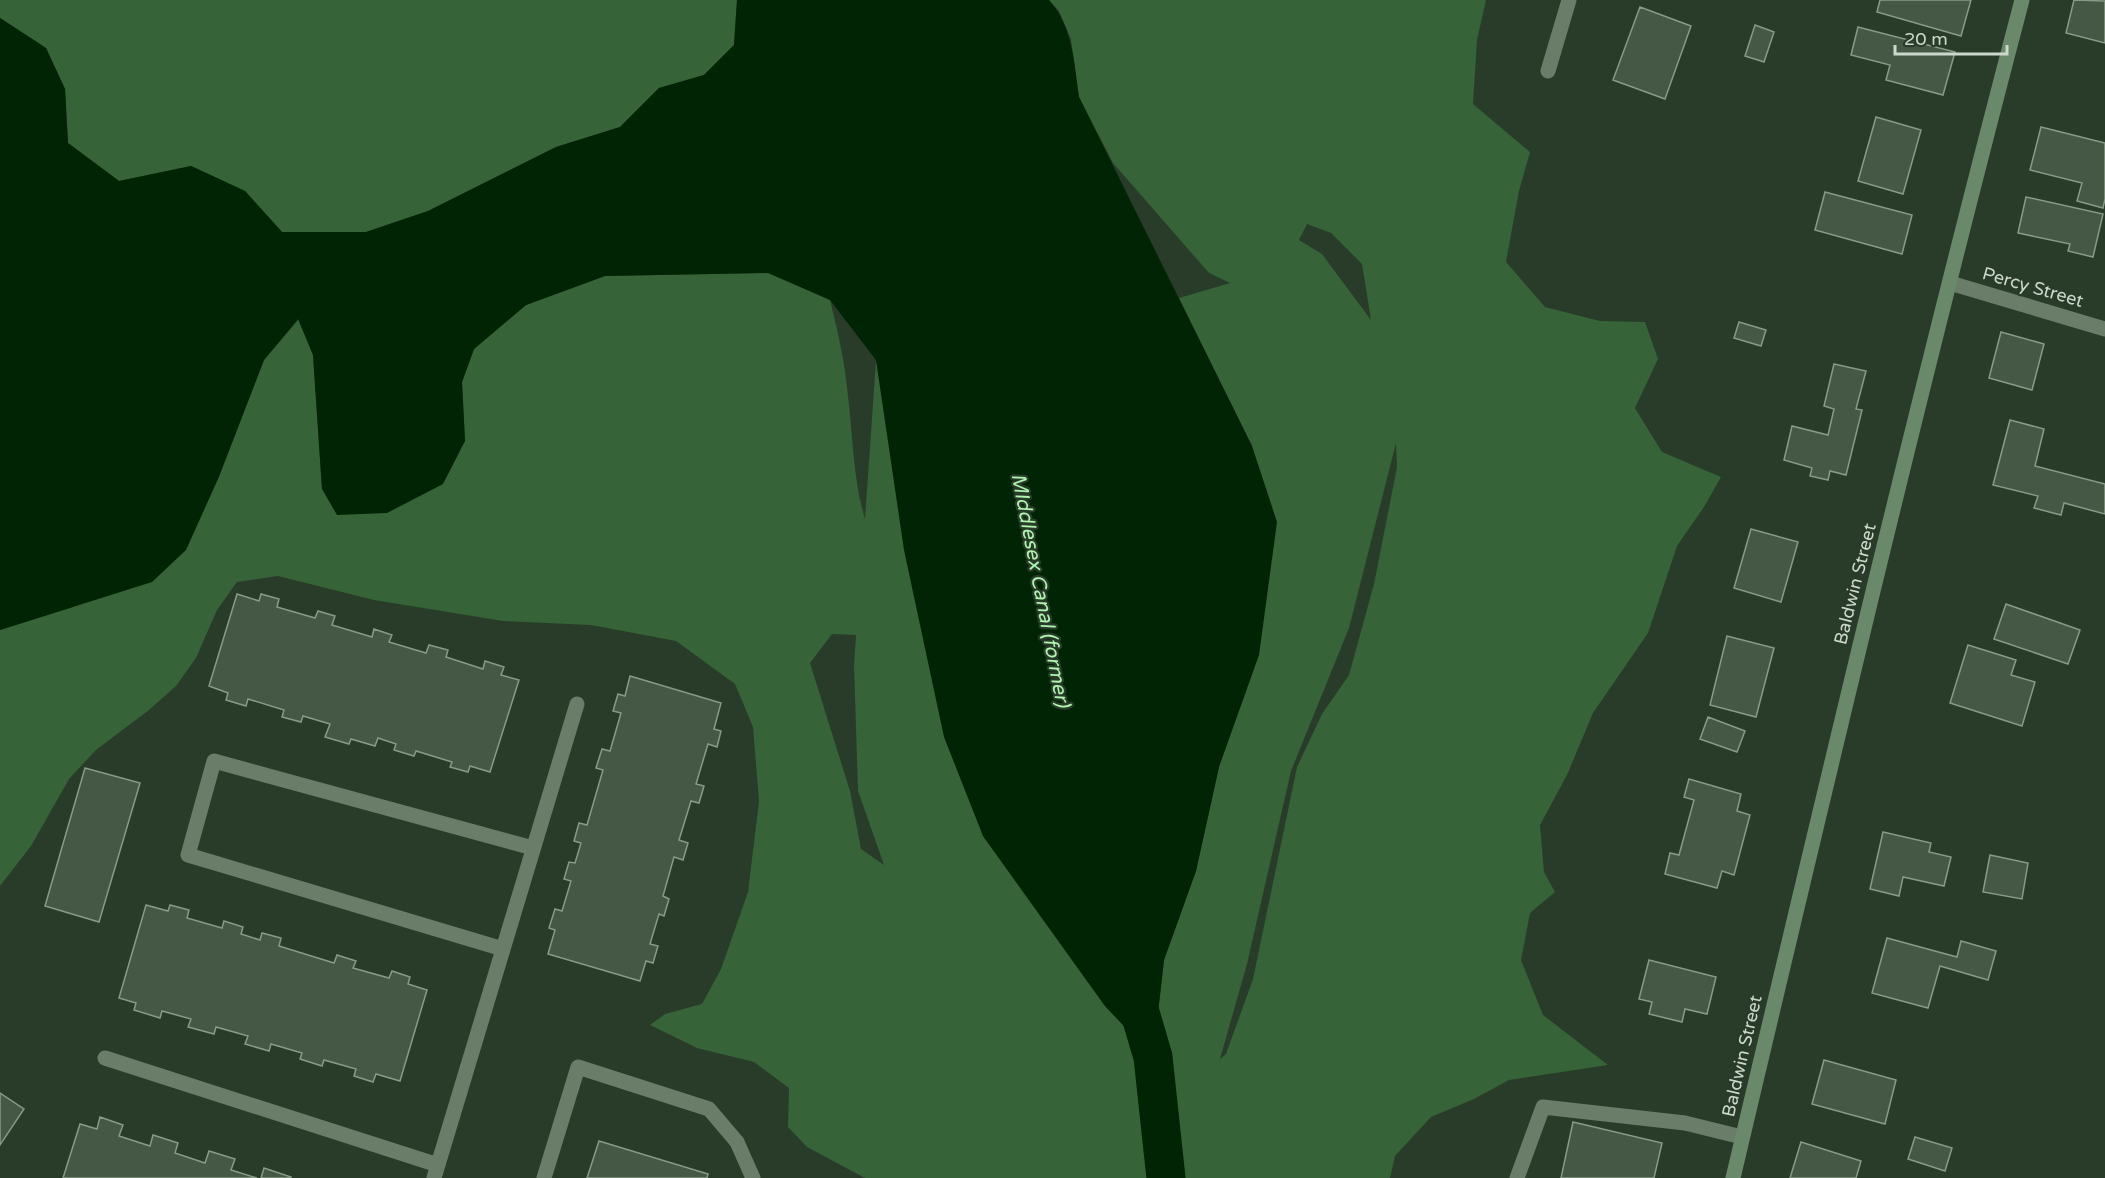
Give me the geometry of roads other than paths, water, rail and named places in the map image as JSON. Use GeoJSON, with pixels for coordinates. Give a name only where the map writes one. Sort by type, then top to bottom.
{"type":"FeatureCollection","features":[{"type":"Feature","properties":{"kind":"street"},"geometry":{"type":"LineString","coordinates":[[1548,71],[1569,0]]}},
{"type":"Feature","properties":{"kind":"street","name":"Baldwin Street"},"geometry":{"type":"LineString","coordinates":[[1732,1178],[1852,678],[2022,0]]}},
{"type":"Feature","properties":{"kind":"street","name":"Percy Street"},"geometry":{"type":"LineString","coordinates":[[1950,283],[2105,328]]}},
{"type":"Feature","properties":{"kind":"street"},"geometry":{"type":"LineString","coordinates":[[105,1058],[436,1171],[577,704]]}},
{"type":"Feature","properties":{"kind":"street"},"geometry":{"type":"LineString","coordinates":[[503,949],[188,855],[213,761],[533,848]]}},
{"type":"Feature","properties":{"kind":"street"},"geometry":{"type":"LineString","coordinates":[[544,1178],[578,1066],[709,1109],[737,1142],[753,1178]]}},
{"type":"Feature","properties":{"kind":"street"},"geometry":{"type":"LineString","coordinates":[[1517,1178],[1543,1107],[1685,1123],[1742,1137]]}},
{"type":"Feature","properties":{"kind":"water"},"geometry":{"type":"Polygon","coordinates":[[[737,0],[1049,0],[1068,34],[1079,97],[1252,446],[1277,522],[1259,655],[1219,767],[1196,871],[1164,960],[1153,1057],[1105,1006],[983,836],[944,737],[904,550],[876,360],[830,300],[768,273],[605,276],[526,305],[474,349],[462,382],[465,441],[443,484],[387,513],[337,515],[322,489],[313,355],[298,319],[264,360],[218,479],[186,550],[152,582],[0,630],[0,18],[46,48],[65,89],[68,143],[119,181],[191,166],[245,191],[282,232],[366,232],[428,211],[556,147],[620,127],[659,88],[704,75],[734,45],[737,0]]]}},
{"type":"Feature","properties":{"kind":"waterway","name":"MIddlesex Canal (former)"},"geometry":{"type":"LineString","coordinates":[[1138,1006],[1153,1057],[1166,1178]]}}]}
